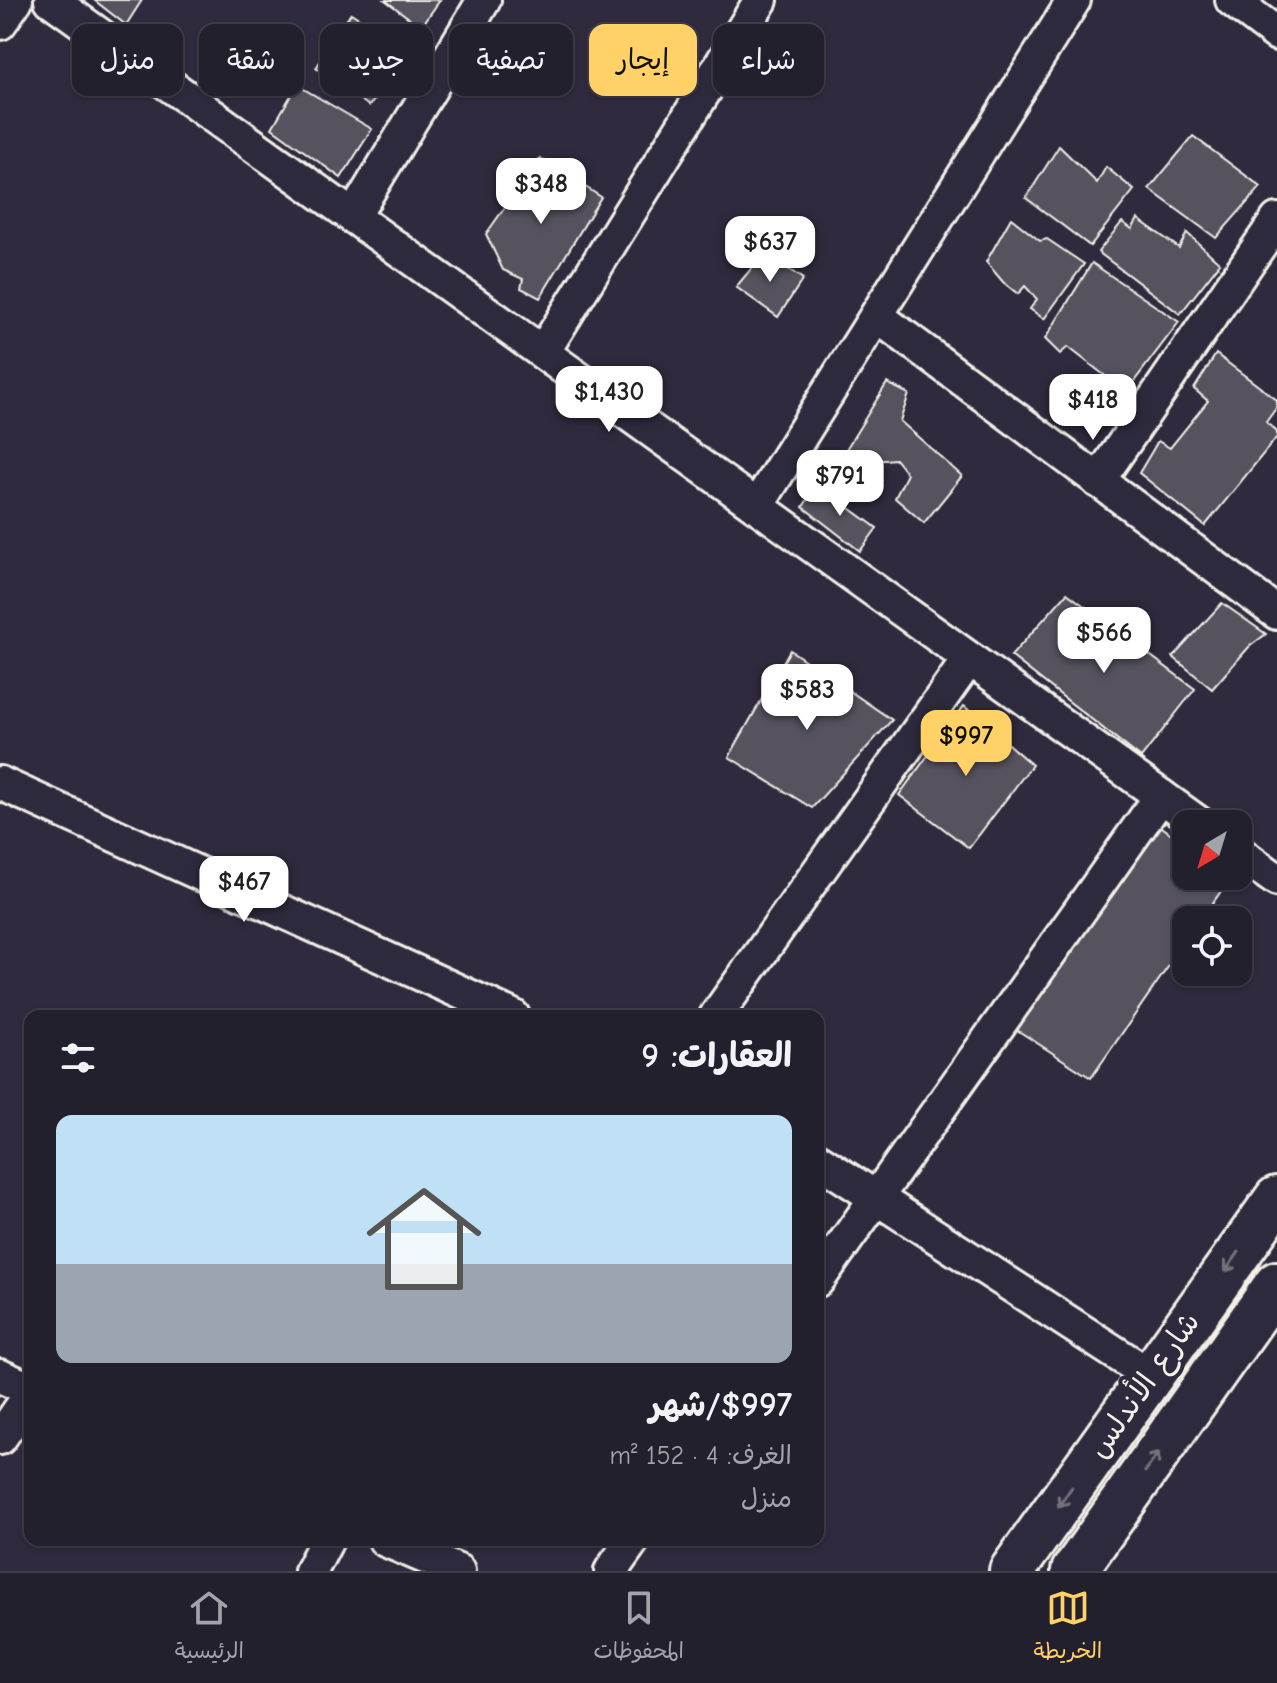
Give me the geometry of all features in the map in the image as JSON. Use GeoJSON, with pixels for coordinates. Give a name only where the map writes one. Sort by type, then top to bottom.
{"type":"FeatureCollection","features":[{"type":"Feature","properties":{"kind":"main road","name":"شارع الأندلس"},"geometry":{"type":"LineString","coordinates":[[1012,1571],[1277,1199]]}},
{"type":"Feature","properties":{"kind":"main road","name":"شارع الأندلس"},"geometry":{"type":"LineString","coordinates":[[1074,1571],[1277,1284]]}},
{"type":"Feature","properties":{"kind":"street"},"geometry":{"type":"LineString","coordinates":[[0,23],[16,0]]}},
{"type":"Feature","properties":{"kind":"street"},"geometry":{"type":"LineString","coordinates":[[51,0],[1180,810]]}},
{"type":"Feature","properties":{"kind":"street"},"geometry":{"type":"LineString","coordinates":[[353,217],[484,0]]}},
{"type":"Feature","properties":{"kind":"street"},"geometry":{"type":"LineString","coordinates":[[543,352],[761,0]]}},
{"type":"Feature","properties":{"kind":"street"},"geometry":{"type":"LineString","coordinates":[[757,506],[1074,0]]}},
{"type":"Feature","properties":{"kind":"street"},"geometry":{"type":"LineString","coordinates":[[1232,0],[1277,34]]}},
{"type":"Feature","properties":{"kind":"street"},"geometry":{"type":"LineString","coordinates":[[1098,481],[1277,220]]}},
{"type":"Feature","properties":{"kind":"street"},"geometry":{"type":"LineString","coordinates":[[877,316],[1277,613]]}},
{"type":"Feature","properties":{"kind":"street"},"geometry":{"type":"LineString","coordinates":[[720,1010],[969,659]]}},
{"type":"Feature","properties":{"kind":"street"},"geometry":{"type":"LineString","coordinates":[[0,783],[500,1010]]}},
{"type":"Feature","properties":{"kind":"street"},"geometry":{"type":"LineString","coordinates":[[824,1272],[1161,796]]}},
{"type":"Feature","properties":{"kind":"street"},"geometry":{"type":"LineString","coordinates":[[1252,862],[1277,880]]}},
{"type":"Feature","properties":{"kind":"street"},"geometry":{"type":"LineString","coordinates":[[824,1164],[1151,1376]]}},
{"type":"Feature","properties":{"kind":"street"},"geometry":{"type":"LineString","coordinates":[[0,1376],[24,1386]]}},
{"type":"Feature","properties":{"kind":"street"},"geometry":{"type":"LineString","coordinates":[[0,1438],[24,1404]]}},
{"type":"Feature","properties":{"kind":"street"},"geometry":{"type":"LineString","coordinates":[[311,1571],[324,1546]]}},
{"type":"Feature","properties":{"kind":"street"},"geometry":{"type":"LineString","coordinates":[[399,1546],[458,1571]]}},
{"type":"Feature","properties":{"kind":"street"},"geometry":{"type":"LineString","coordinates":[[611,1571],[629,1546]]}},
{"type":"Feature","properties":{"kind":"building"},"geometry":{"type":"Polygon","coordinates":[[[94,0],[142,0],[125,24],[94,0]]]}},
{"type":"Feature","properties":{"kind":"building"},"geometry":{"type":"Polygon","coordinates":[[[385,0],[440,0],[423,24],[417,24],[385,0]]]}},
{"type":"Feature","properties":{"kind":"building"},"geometry":{"type":"Polygon","coordinates":[[[351,13],[368,24],[344,24],[351,13]]]}},
{"type":"Feature","properties":{"kind":"building"},"geometry":{"type":"Polygon","coordinates":[[[304,89],[372,129],[341,178],[272,128],[291,96],[304,96],[304,89]]]}},
{"type":"Feature","properties":{"kind":"building"},"geometry":{"type":"Polygon","coordinates":[[[355,96],[378,96],[369,106],[355,96]]]}},
{"type":"Feature","properties":{"kind":"building"},"geometry":{"type":"Polygon","coordinates":[[[1193,136],[1261,187],[1216,238],[1149,189],[1193,136]]]}},
{"type":"Feature","properties":{"kind":"building"},"geometry":{"type":"Polygon","coordinates":[[[1059,146],[1097,183],[1106,167],[1134,190],[1090,246],[1026,198],[1059,146]]]}},
{"type":"Feature","properties":{"kind":"building"},"geometry":{"type":"Polygon","coordinates":[[[540,158],[601,197],[540,298],[521,288],[523,279],[503,270],[486,234],[540,158]]]}},
{"type":"Feature","properties":{"kind":"building"},"geometry":{"type":"Polygon","coordinates":[[[1011,218],[1040,241],[1047,239],[1084,264],[1044,319],[1030,309],[1037,299],[1025,286],[1018,294],[986,262],[1011,218]]]}},
{"type":"Feature","properties":{"kind":"building"},"geometry":{"type":"Polygon","coordinates":[[[1138,219],[1179,248],[1187,233],[1220,263],[1180,314],[1098,252],[1122,222],[1132,229],[1138,219]]]}},
{"type":"Feature","properties":{"kind":"building"},"geometry":{"type":"Polygon","coordinates":[[[764,253],[803,279],[778,317],[736,287],[764,253]]]}},
{"type":"Feature","properties":{"kind":"building"},"geometry":{"type":"Polygon","coordinates":[[[1092,263],[1179,322],[1126,392],[1068,347],[1060,354],[1045,339],[1092,263]]]}},
{"type":"Feature","properties":{"kind":"building"},"geometry":{"type":"Polygon","coordinates":[[[1216,354],[1277,400],[1277,407],[1266,422],[1277,432],[1277,437],[1205,526],[1139,473],[1158,441],[1170,448],[1208,401],[1194,389],[1216,354]]]}},
{"type":"Feature","properties":{"kind":"building"},"geometry":{"type":"Polygon","coordinates":[[[887,383],[909,394],[900,421],[962,476],[924,523],[895,498],[907,474],[895,459],[874,461],[865,475],[840,459],[887,383]]]}},
{"type":"Feature","properties":{"kind":"building"},"geometry":{"type":"Polygon","coordinates":[[[817,484],[877,528],[860,551],[803,507],[817,484]]]}},
{"type":"Feature","properties":{"kind":"building"},"geometry":{"type":"Polygon","coordinates":[[[1067,593],[1195,689],[1141,758],[1011,656],[1067,593]]]}},
{"type":"Feature","properties":{"kind":"building"},"geometry":{"type":"Polygon","coordinates":[[[1222,603],[1266,634],[1249,647],[1212,689],[1173,657],[1222,603]]]}},
{"type":"Feature","properties":{"kind":"building"},"geometry":{"type":"Polygon","coordinates":[[[790,650],[892,720],[812,808],[729,757],[790,650]]]}},
{"type":"Feature","properties":{"kind":"building"},"geometry":{"type":"Polygon","coordinates":[[[964,706],[1032,765],[969,848],[899,795],[964,706]]]}},
{"type":"Feature","properties":{"kind":"building"},"geometry":{"type":"Polygon","coordinates":[[[1154,821],[1172,834],[1172,890],[1222,890],[1211,906],[1172,906],[1172,961],[1091,1078],[1017,1030],[1154,821]]]}}]}
